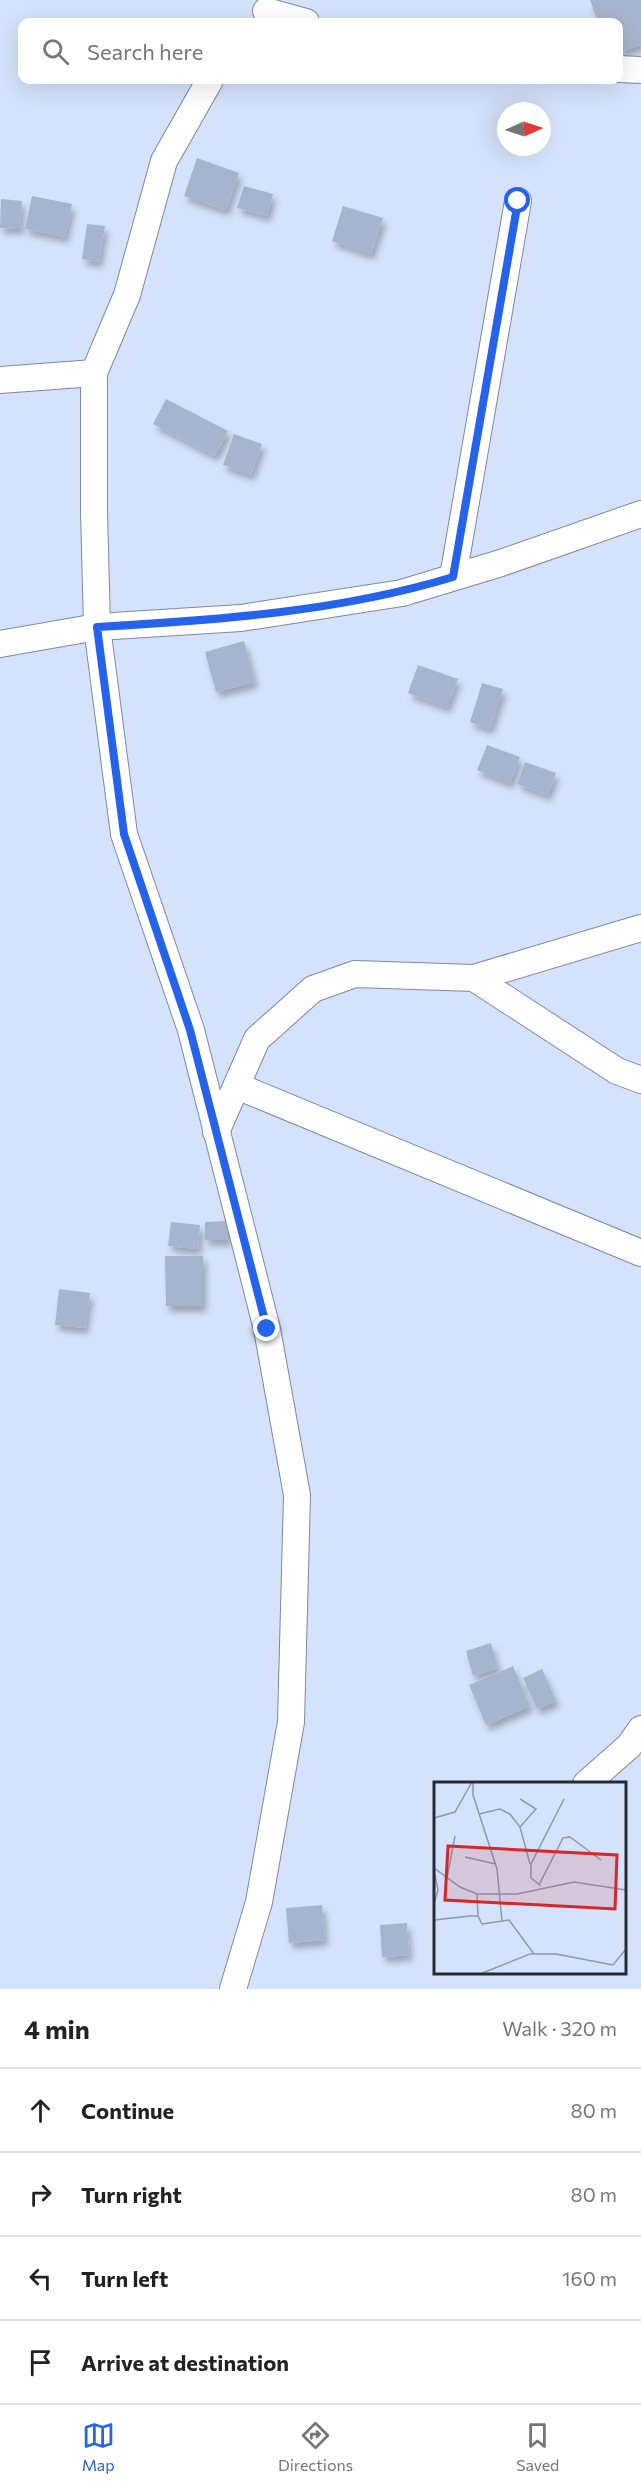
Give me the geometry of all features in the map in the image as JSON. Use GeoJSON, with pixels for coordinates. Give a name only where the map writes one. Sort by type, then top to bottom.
{"type":"FeatureCollection","features":[{"type":"Feature","properties":{"kind":"street"},"geometry":{"type":"LineString","coordinates":[[266,11],[291,18]]}},
{"type":"Feature","properties":{"kind":"street"},"geometry":{"type":"LineString","coordinates":[[623,69],[641,70]]}},
{"type":"Feature","properties":{"kind":"street"},"geometry":{"type":"LineString","coordinates":[[208,84],[165,161],[127,295],[94,373],[97,627],[124,834],[190,1030],[267,1329],[297,1495],[291,1722],[259,1902],[233,1989]]}},
{"type":"Feature","properties":{"kind":"street"},"geometry":{"type":"LineString","coordinates":[[453,577],[518,201]]}},
{"type":"Feature","properties":{"kind":"street"},"geometry":{"type":"LineString","coordinates":[[0,380],[94,373]]}},
{"type":"Feature","properties":{"kind":"street"},"geometry":{"type":"LineString","coordinates":[[0,644],[97,627],[241,618],[402,593],[641,514]]}},
{"type":"Feature","properties":{"kind":"street"},"geometry":{"type":"LineString","coordinates":[[216,1132],[257,1039],[313,989],[355,974],[474,978],[641,928]]}},
{"type":"Feature","properties":{"kind":"street"},"geometry":{"type":"LineString","coordinates":[[474,978],[617,1071],[641,1080]]}},
{"type":"Feature","properties":{"kind":"street"},"geometry":{"type":"LineString","coordinates":[[237,1086],[641,1253]]}},
{"type":"Feature","properties":{"kind":"street"},"geometry":{"type":"LineString","coordinates":[[588,1782],[629,1746],[641,1729]]}},
{"type":"Feature","properties":{"kind":"building"},"geometry":{"type":"Polygon","coordinates":[[[590,0],[641,0],[641,45],[623,50],[623,18],[597,18],[590,0]]]}},
{"type":"Feature","properties":{"kind":"building"},"geometry":{"type":"Polygon","coordinates":[[[197,158],[239,173],[226,210],[184,196],[197,158]]]}},
{"type":"Feature","properties":{"kind":"building"},"geometry":{"type":"Polygon","coordinates":[[[244,186],[273,194],[267,216],[237,208],[244,186]]]}},
{"type":"Feature","properties":{"kind":"building"},"geometry":{"type":"Polygon","coordinates":[[[32,196],[72,204],[65,237],[25,229],[32,196]]]}},
{"type":"Feature","properties":{"kind":"building"},"geometry":{"type":"Polygon","coordinates":[[[1,199],[22,201],[20,229],[0,228],[1,199]]]}},
{"type":"Feature","properties":{"kind":"building"},"geometry":{"type":"Polygon","coordinates":[[[343,206],[383,218],[371,254],[332,241],[343,206]]]}},
{"type":"Feature","properties":{"kind":"building"},"geometry":{"type":"Polygon","coordinates":[[[87,224],[105,226],[99,262],[82,259],[87,224]]]}},
{"type":"Feature","properties":{"kind":"building"},"geometry":{"type":"Polygon","coordinates":[[[166,399],[228,431],[215,456],[153,424],[166,399]]]}},
{"type":"Feature","properties":{"kind":"building"},"geometry":{"type":"Polygon","coordinates":[[[234,434],[262,444],[251,475],[223,465],[234,434]]]}},
{"type":"Feature","properties":{"kind":"building"},"geometry":{"type":"Polygon","coordinates":[[[244,641],[255,682],[216,692],[205,652],[244,641]]]}},
{"type":"Feature","properties":{"kind":"building"},"geometry":{"type":"Polygon","coordinates":[[[418,665],[458,679],[447,707],[408,693],[418,665]]]}},
{"type":"Feature","properties":{"kind":"building"},"geometry":{"type":"Polygon","coordinates":[[[482,683],[503,689],[490,729],[470,722],[482,683]]]}},
{"type":"Feature","properties":{"kind":"building"},"geometry":{"type":"Polygon","coordinates":[[[487,745],[520,757],[510,783],[477,770],[487,745]]]}},
{"type":"Feature","properties":{"kind":"building"},"geometry":{"type":"Polygon","coordinates":[[[525,762],[556,773],[548,795],[517,784],[525,762]]]}},
{"type":"Feature","properties":{"kind":"building"},"geometry":{"type":"Polygon","coordinates":[[[228,1221],[228,1240],[205,1240],[205,1222],[228,1221]]]}},
{"type":"Feature","properties":{"kind":"building"},"geometry":{"type":"Polygon","coordinates":[[[171,1222],[200,1225],[198,1249],[168,1246],[171,1222]]]}},
{"type":"Feature","properties":{"kind":"building"},"geometry":{"type":"Polygon","coordinates":[[[165,1256],[203,1256],[203,1306],[166,1306],[165,1256]]]}},
{"type":"Feature","properties":{"kind":"building"},"geometry":{"type":"Polygon","coordinates":[[[59,1289],[90,1293],[85,1328],[55,1325],[59,1289]]]}},
{"type":"Feature","properties":{"kind":"building"},"geometry":{"type":"Polygon","coordinates":[[[491,1643],[498,1668],[473,1676],[466,1651],[491,1643]]]}},
{"type":"Feature","properties":{"kind":"building"},"geometry":{"type":"Polygon","coordinates":[[[513,1666],[530,1706],[486,1725],[469,1685],[513,1666]]]}},
{"type":"Feature","properties":{"kind":"building"},"geometry":{"type":"Polygon","coordinates":[[[542,1669],[556,1701],[537,1709],[523,1678],[542,1669]]]}},
{"type":"Feature","properties":{"kind":"building"},"geometry":{"type":"Polygon","coordinates":[[[322,1905],[325,1940],[289,1943],[286,1908],[322,1905]]]}},
{"type":"Feature","properties":{"kind":"building"},"geometry":{"type":"Polygon","coordinates":[[[407,1923],[409,1955],[382,1957],[380,1925],[407,1923]]]}},
{"type":"Feature","properties":{"kind":"route"},"geometry":{"type":"LineString","coordinates":[[267,1329],[190,1030],[124,834],[97,627],[241,618],[402,593],[453,577],[518,201]]}}]}
